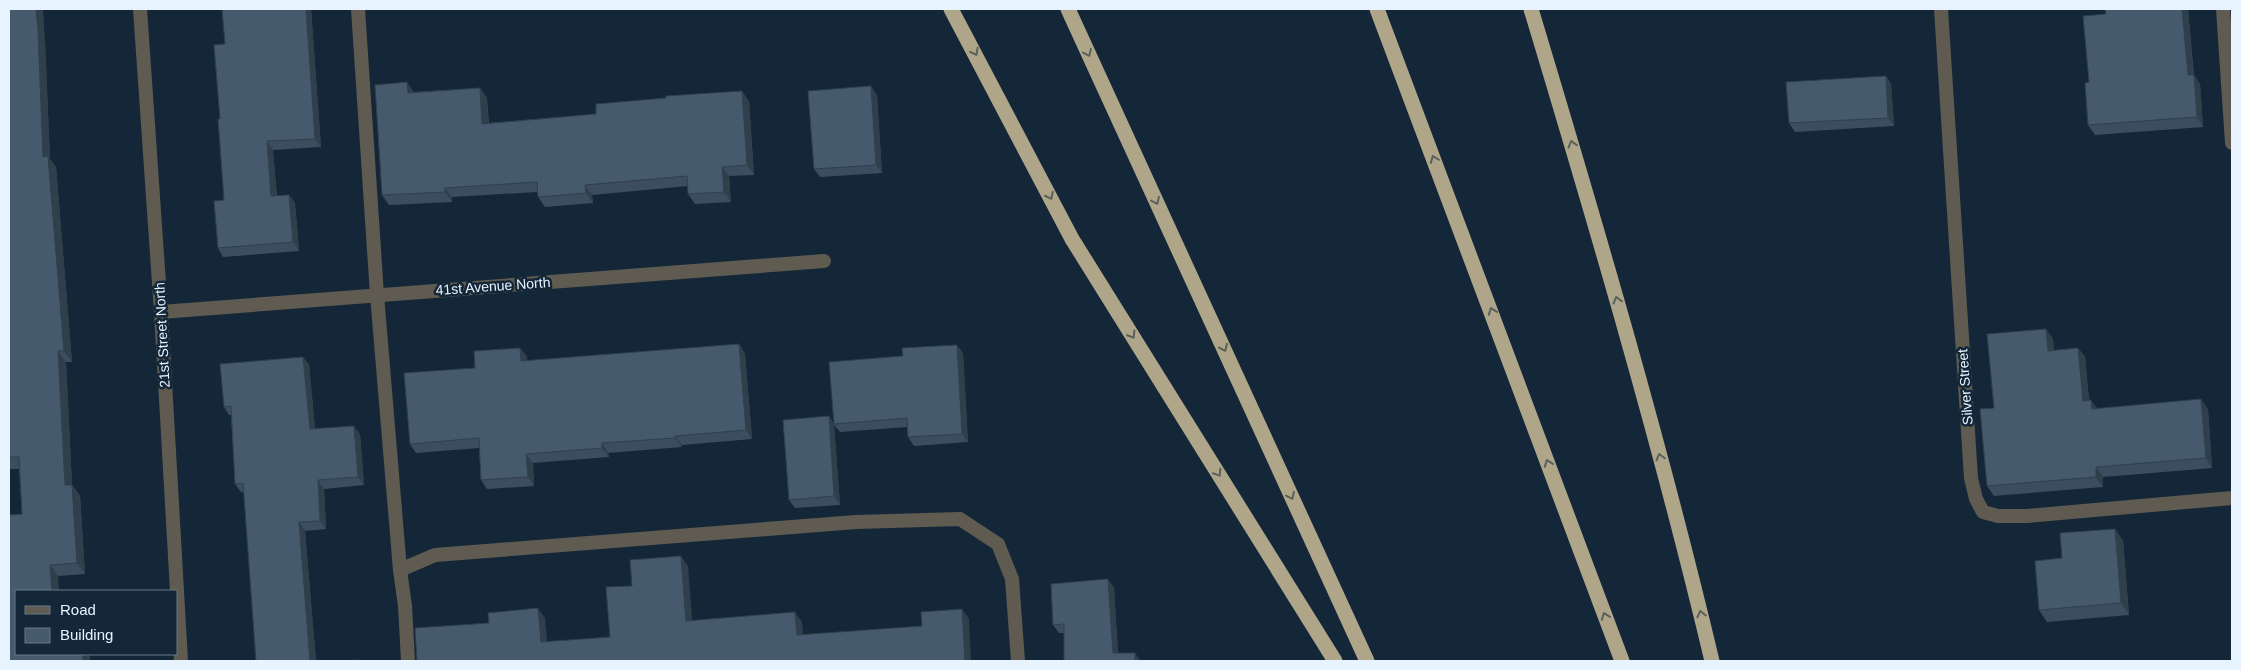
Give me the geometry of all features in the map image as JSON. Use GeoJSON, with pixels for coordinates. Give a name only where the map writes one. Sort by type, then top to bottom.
{"type":"FeatureCollection","features":[{"type":"Feature","properties":{"kind":"highway"},"geometry":{"type":"LineString","coordinates":[[951,9],[1072,239],[1336,661]]}},
{"type":"Feature","properties":{"kind":"highway"},"geometry":{"type":"LineString","coordinates":[[1068,9],[1367,661]]}},
{"type":"Feature","properties":{"kind":"highway"},"geometry":{"type":"LineString","coordinates":[[1377,9],[1622,661]]}},
{"type":"Feature","properties":{"kind":"highway"},"geometry":{"type":"LineString","coordinates":[[1531,9],[1608,263],[1694,586],[1712,661]]}},
{"type":"Feature","properties":{"kind":"street","name":"21st Street North"},"geometry":{"type":"LineString","coordinates":[[140,9],[161,312],[177,590]]}},
{"type":"Feature","properties":{"kind":"street"},"geometry":{"type":"LineString","coordinates":[[358,9],[377,295],[400,570],[405,606],[408,661]]}},
{"type":"Feature","properties":{"kind":"street","name":"Silver Street"},"geometry":{"type":"LineString","coordinates":[[1941,9],[1971,478],[1976,499],[1983,512],[1998,516],[2027,516],[2232,498]]}},
{"type":"Feature","properties":{"kind":"street"},"geometry":{"type":"LineString","coordinates":[[2223,9],[2232,143]]}},
{"type":"Feature","properties":{"kind":"street","name":"41st Avenue North"},"geometry":{"type":"LineString","coordinates":[[161,312],[824,261]]}},
{"type":"Feature","properties":{"kind":"street"},"geometry":{"type":"LineString","coordinates":[[400,570],[435,555],[856,522],[960,518],[998,544],[1012,579],[1018,661]]}},
{"type":"Feature","properties":{"kind":"street","name":"21st Street North"},"geometry":{"type":"LineString","coordinates":[[178,609],[181,661]]}},
{"type":"Feature","properties":{"kind":"building"},"geometry":{"type":"Polygon","coordinates":[[[9,9],[36,9],[43,157],[48,156],[64,351],[58,351],[65,485],[72,485],[77,563],[50,565],[52,590],[15,590],[15,655],[83,655],[83,661],[9,661],[9,515],[22,514],[19,457],[9,457],[9,9]]]}},
{"type":"Feature","properties":{"kind":"building"},"geometry":{"type":"Polygon","coordinates":[[[222,9],[306,9],[315,139],[267,141],[271,196],[289,195],[293,242],[218,248],[214,201],[224,200],[214,45],[225,44],[222,9]]]}},
{"type":"Feature","properties":{"kind":"building"},"geometry":{"type":"Polygon","coordinates":[[[2105,9],[2182,9],[2188,75],[2194,75],[2197,117],[2088,125],[2085,83],[2089,82],[2083,16],[2106,14],[2105,9]]]}},
{"type":"Feature","properties":{"kind":"building"},"geometry":{"type":"Polygon","coordinates":[[[1886,76],[1888,118],[1789,123],[1786,82],[1886,76]]]}},
{"type":"Feature","properties":{"kind":"building"},"geometry":{"type":"Polygon","coordinates":[[[407,82],[408,93],[480,88],[482,124],[596,114],[596,104],[666,98],[666,96],[742,91],[747,165],[722,167],[724,192],[688,194],[687,176],[585,185],[586,193],[538,197],[537,182],[445,188],[445,192],[382,195],[375,85],[407,82]]]}},
{"type":"Feature","properties":{"kind":"building"},"geometry":{"type":"Polygon","coordinates":[[[871,86],[876,165],[814,169],[808,91],[871,86]]]}},
{"type":"Feature","properties":{"kind":"building"},"geometry":{"type":"Polygon","coordinates":[[[2046,329],[2048,351],[2078,348],[2083,401],[2091,400],[2092,409],[2201,399],[2206,458],[2096,467],[2096,477],[1987,486],[1980,409],[1994,408],[1987,334],[2046,329]]]}},
{"type":"Feature","properties":{"kind":"building"},"geometry":{"type":"Polygon","coordinates":[[[739,344],[746,430],[675,436],[675,438],[602,443],[602,448],[526,454],[528,477],[481,480],[479,438],[410,444],[404,373],[475,368],[474,351],[520,348],[521,361],[739,344]]]}},
{"type":"Feature","properties":{"kind":"building"},"geometry":{"type":"Polygon","coordinates":[[[957,345],[962,434],[908,437],[907,418],[834,424],[829,362],[903,356],[902,348],[957,345]]]}},
{"type":"Feature","properties":{"kind":"building"},"geometry":{"type":"Polygon","coordinates":[[[303,357],[310,429],[354,426],[358,477],[318,480],[320,521],[299,522],[310,661],[256,661],[243,483],[235,484],[231,406],[224,407],[220,364],[303,357]]]}},
{"type":"Feature","properties":{"kind":"building"},"geometry":{"type":"Polygon","coordinates":[[[829,416],[834,496],[789,500],[783,420],[829,416]]]}},
{"type":"Feature","properties":{"kind":"building"},"geometry":{"type":"Polygon","coordinates":[[[2115,529],[2121,603],[2039,610],[2035,561],[2062,558],[2060,533],[2115,529]]]}},
{"type":"Feature","properties":{"kind":"building"},"geometry":{"type":"Polygon","coordinates":[[[681,556],[686,621],[795,612],[797,635],[922,626],[921,612],[962,609],[965,661],[417,661],[415,628],[489,623],[488,613],[538,608],[541,642],[610,637],[606,587],[632,586],[630,560],[681,556]]]}},
{"type":"Feature","properties":{"kind":"building"},"geometry":{"type":"Polygon","coordinates":[[[1108,579],[1113,653],[1135,653],[1135,661],[1064,661],[1064,624],[1053,625],[1051,584],[1108,579]]]}}]}
